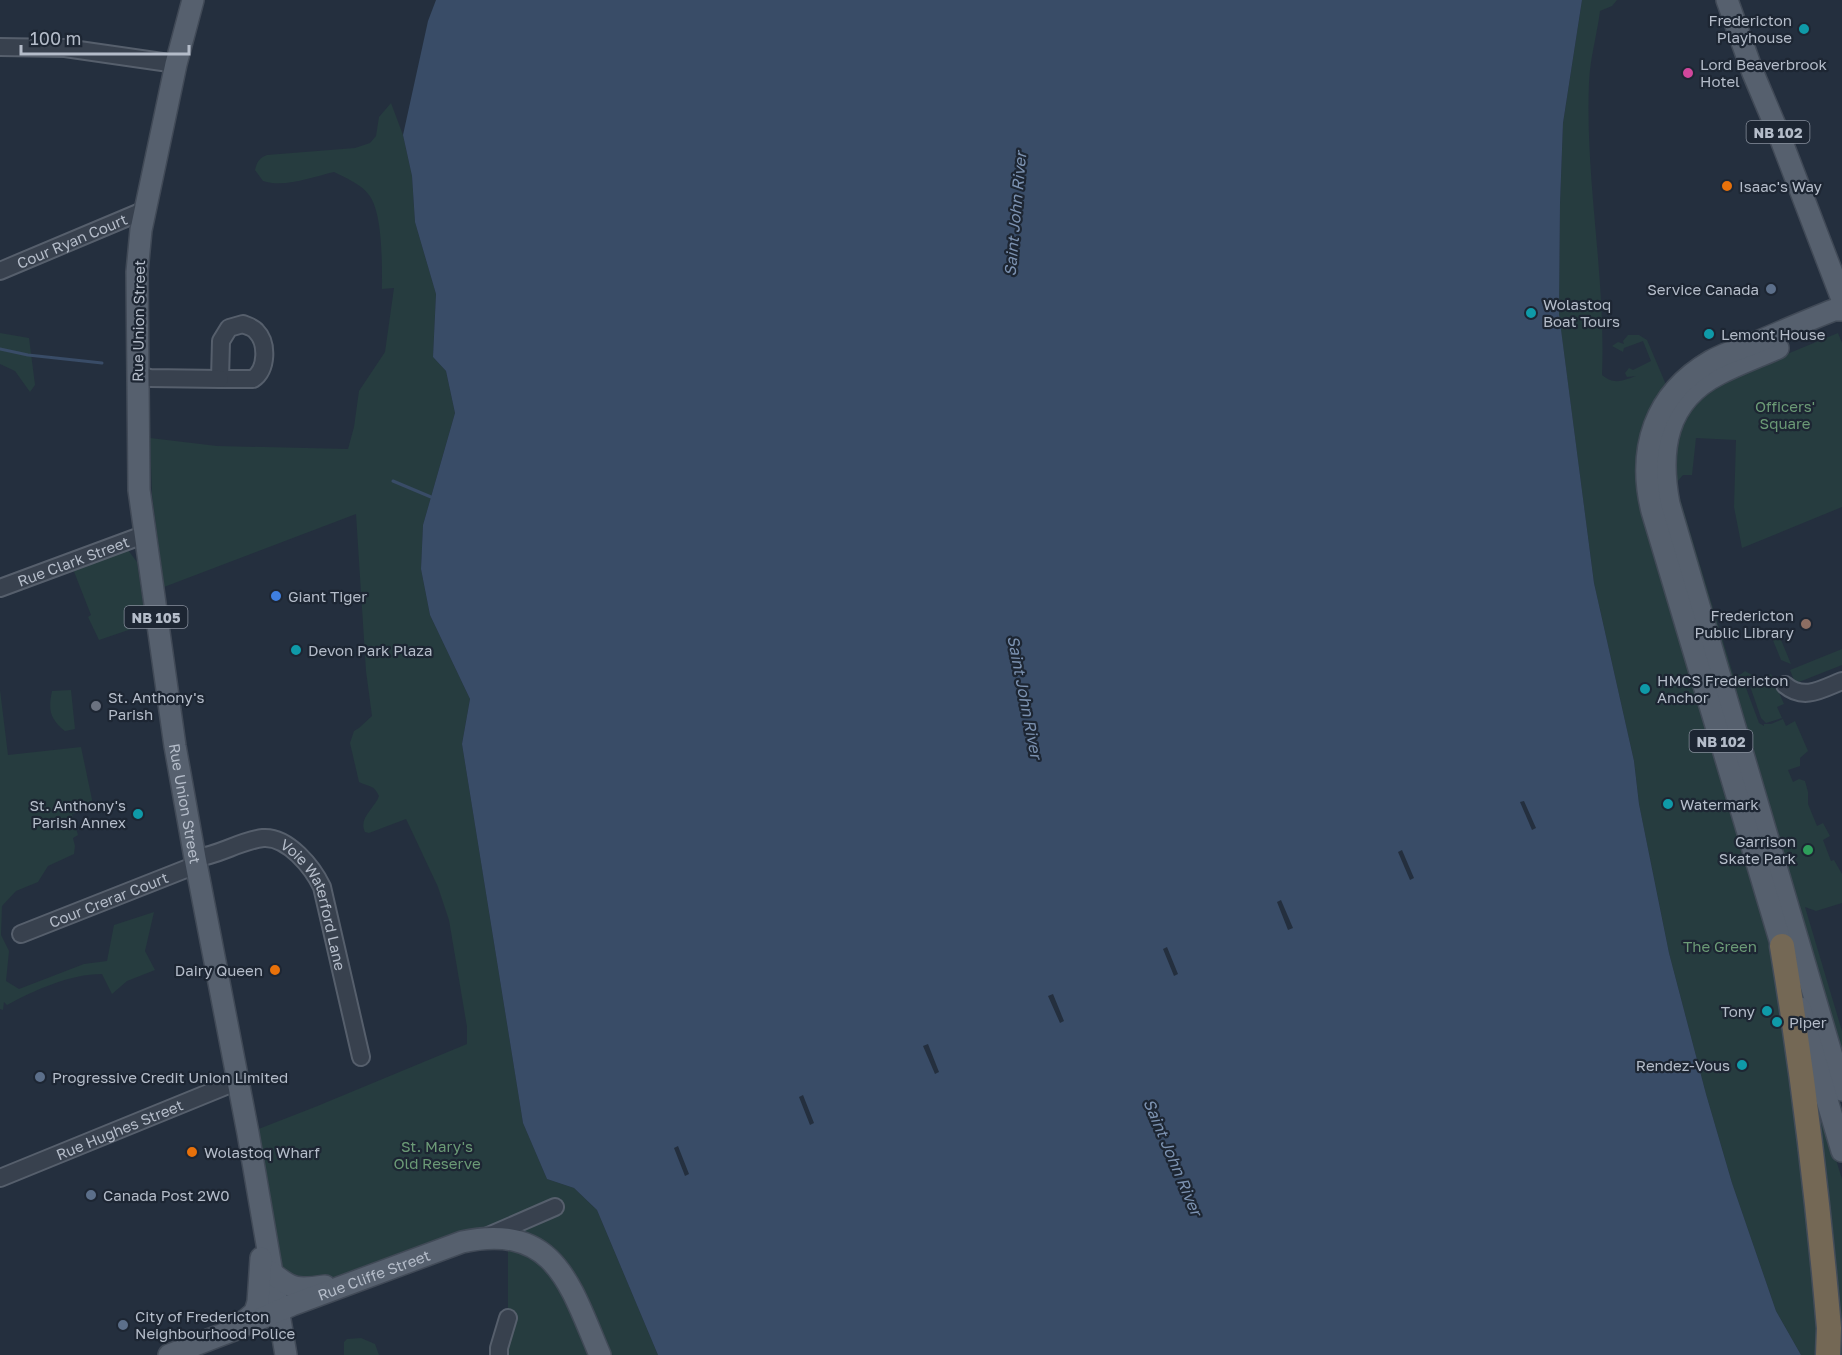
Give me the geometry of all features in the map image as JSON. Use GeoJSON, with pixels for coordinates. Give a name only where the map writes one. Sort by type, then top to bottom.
{"type":"FeatureCollection","features":[{"type":"Feature","properties":{"kind":"highway"},"geometry":{"type":"LineString","coordinates":[[1782,946],[1797,1039],[1823,1259],[1829,1328],[1828,1355]]}},
{"type":"Feature","properties":{"kind":"main road","name":"Rue Union Street"},"geometry":{"type":"LineString","coordinates":[[193,0],[176,64],[141,230],[137,272],[139,490],[175,746],[238,1081],[286,1355]]}},
{"type":"Feature","properties":{"kind":"main road","name":"NB 102"},"geometry":{"type":"LineString","coordinates":[[1727,0],[1753,73],[1842,299]]}},
{"type":"Feature","properties":{"kind":"main road"},"geometry":{"type":"LineString","coordinates":[[1816,317],[1825,297],[1829,264]]}},
{"type":"Feature","properties":{"kind":"main road","name":"NB 102"},"geometry":{"type":"LineString","coordinates":[[1842,310],[1834,310],[1722,355],[1689,376],[1671,395],[1652,431],[1645,473],[1652,511],[1842,1151]]}},
{"type":"Feature","properties":{"kind":"main road","name":"NB 102"},"geometry":{"type":"LineString","coordinates":[[1842,317],[1838,322],[1704,382],[1694,391],[1674,418],[1666,438],[1664,458],[1669,504],[1800,941],[1842,1090]]}},
{"type":"Feature","properties":{"kind":"main road"},"geometry":{"type":"LineString","coordinates":[[234,1330],[255,1312],[265,1232]]}},
{"type":"Feature","properties":{"kind":"main road","name":"Rue Cliffe Street"},"geometry":{"type":"LineString","coordinates":[[169,1355],[462,1242],[482,1238],[508,1238],[530,1245],[550,1258],[566,1277],[600,1355]]}},
{"type":"Feature","properties":{"kind":"main road"},"geometry":{"type":"LineString","coordinates":[[271,1272],[292,1287],[309,1288],[356,1283]]}},
{"type":"Feature","properties":{"kind":"main road"},"geometry":{"type":"LineString","coordinates":[[234,1330],[252,1330],[263,1335],[272,1342],[281,1355]]}},
{"type":"Feature","properties":{"kind":"street"},"geometry":{"type":"LineString","coordinates":[[0,47],[65,48],[176,64]]}},
{"type":"Feature","properties":{"kind":"street","name":"Cour Ryan Court"},"geometry":{"type":"LineString","coordinates":[[0,271],[145,210]]}},
{"type":"Feature","properties":{"kind":"street"},"geometry":{"type":"LineString","coordinates":[[137,375],[150,378],[220,379]]}},
{"type":"Feature","properties":{"kind":"street","name":"Rue Clark Street"},"geometry":{"type":"LineString","coordinates":[[0,588],[146,534]]}},
{"type":"Feature","properties":{"kind":"street"},"geometry":{"type":"LineString","coordinates":[[1785,685],[1795,692],[1807,694],[1842,681]]}},
{"type":"Feature","properties":{"kind":"street","name":"Voie Waterford Lane"},"geometry":{"type":"LineString","coordinates":[[195,862],[265,838],[281,843],[292,850],[315,872],[322,887],[361,1057]]}},
{"type":"Feature","properties":{"kind":"street","name":"Cour Crerar Court"},"geometry":{"type":"LineString","coordinates":[[21,934],[195,862]]}},
{"type":"Feature","properties":{"kind":"street","name":"Rue Hughes Street"},"geometry":{"type":"LineString","coordinates":[[0,1178],[238,1081]]}},
{"type":"Feature","properties":{"kind":"street"},"geometry":{"type":"LineString","coordinates":[[482,1238],[555,1207]]}},
{"type":"Feature","properties":{"kind":"street"},"geometry":{"type":"LineString","coordinates":[[499,1355],[508,1318]]}},
{"type":"Feature","properties":{"kind":"green space","name":"The Green"},"geometry":{"type":"Polygon","coordinates":[[[1582,0],[1617,0],[1612,6],[1600,11],[1589,83],[1590,156],[1601,302],[1602,375],[1614,381],[1626,379],[1636,376],[1627,377],[1625,373],[1629,368],[1633,370],[1651,361],[1643,341],[1624,348],[1623,352],[1612,346],[1618,342],[1624,344],[1623,341],[1628,335],[1639,335],[1647,340],[1667,387],[1654,407],[1766,924],[1788,1014],[1824,1355],[1801,1355],[1776,1311],[1732,1183],[1669,953],[1639,804],[1634,761],[1594,583],[1559,315],[1563,123],[1582,0]]]}},
{"type":"Feature","properties":{"kind":"green space","name":"St. Mary's Old Reserve"},"geometry":{"type":"Polygon","coordinates":[[[391,103],[403,135],[412,176],[415,222],[436,294],[433,357],[446,371],[455,413],[423,525],[421,569],[430,615],[470,699],[462,744],[523,1123],[547,1179],[574,1188],[597,1210],[658,1355],[499,1355],[508,1318],[508,1238],[356,1283],[285,1284],[248,1133],[467,1044],[467,1027],[449,920],[438,887],[408,823],[406,819],[369,833],[365,832],[363,827],[365,818],[379,796],[373,788],[359,782],[350,743],[354,731],[372,716],[366,671],[356,514],[164,587],[152,495],[150,438],[217,446],[348,449],[359,391],[385,352],[394,288],[382,289],[381,240],[374,203],[362,188],[334,172],[298,181],[271,183],[263,181],[255,170],[262,157],[267,155],[355,148],[370,143],[376,136],[379,117],[391,103]]]}},
{"type":"Feature","properties":{"kind":"green space"},"geometry":{"type":"Polygon","coordinates":[[[0,333],[29,338],[35,385],[30,392],[15,371],[0,364],[0,333]]]}},
{"type":"Feature","properties":{"kind":"green space","name":"Officers' Square"},"geometry":{"type":"Polygon","coordinates":[[[1838,333],[1842,343],[1842,507],[1742,548],[1734,507],[1736,440],[1696,438],[1692,475],[1683,475],[1677,482],[1733,674],[1740,675],[1745,671],[1754,676],[1747,681],[1746,688],[1759,723],[1764,726],[1764,724],[1783,719],[1786,726],[1795,721],[1808,751],[1800,758],[1800,766],[1788,770],[1793,782],[1799,779],[1805,781],[1808,804],[1817,826],[1823,823],[1830,836],[1823,840],[1831,861],[1834,860],[1842,874],[1842,903],[1816,911],[1805,907],[1842,1031],[1842,1061],[1673,490],[1677,431],[1681,422],[1705,392],[1758,366],[1838,333]]]}},
{"type":"Feature","properties":{"kind":"green space"},"geometry":{"type":"Polygon","coordinates":[[[120,550],[128,550],[137,562],[146,624],[99,640],[88,617],[91,615],[73,569],[120,550]]]}},
{"type":"Feature","properties":{"kind":"green space"},"geometry":{"type":"Polygon","coordinates":[[[1779,635],[1791,664],[1781,660],[1772,638],[1779,635]]]}},
{"type":"Feature","properties":{"kind":"green space"},"geometry":{"type":"Polygon","coordinates":[[[1842,649],[1842,665],[1799,682],[1794,680],[1790,670],[1842,649]]]}},
{"type":"Feature","properties":{"kind":"green space"},"geometry":{"type":"Polygon","coordinates":[[[1771,674],[1784,704],[1777,707],[1782,718],[1766,723],[1761,718],[1750,686],[1753,681],[1771,674]]]}},
{"type":"Feature","properties":{"kind":"green space"},"geometry":{"type":"Polygon","coordinates":[[[0,690],[8,755],[81,747],[94,809],[72,814],[78,835],[73,838],[74,854],[48,866],[38,882],[16,891],[2,906],[1,935],[9,951],[6,981],[19,989],[84,964],[107,961],[114,925],[154,912],[145,951],[155,970],[127,981],[112,994],[102,974],[90,975],[53,984],[7,1005],[4,1002],[3,1010],[0,1009],[0,690]]]}},
{"type":"Feature","properties":{"kind":"green space"},"geometry":{"type":"Polygon","coordinates":[[[71,690],[75,729],[65,731],[51,714],[52,691],[71,690]]]}},
{"type":"Feature","properties":{"kind":"green space"},"geometry":{"type":"Polygon","coordinates":[[[1810,1076],[1842,1179],[1842,1355],[1835,1355],[1810,1076]]]}},
{"type":"Feature","properties":{"kind":"green space"},"geometry":{"type":"Polygon","coordinates":[[[361,1338],[375,1344],[379,1355],[344,1355],[344,1342],[347,1339],[361,1338]]]}},
{"type":"Feature","properties":{"kind":"water","name":"Saint John River"},"geometry":{"type":"Polygon","coordinates":[[[436,0],[1582,0],[1563,123],[1559,314],[1594,583],[1634,761],[1639,804],[1669,953],[1706,1094],[1732,1183],[1776,1311],[1801,1355],[658,1355],[597,1210],[574,1188],[547,1179],[523,1123],[462,744],[470,699],[430,615],[421,569],[423,525],[455,413],[446,371],[433,357],[436,294],[415,222],[412,176],[403,135],[428,21],[436,0]],[[1524,801],[1520,802],[1532,830],[1536,828],[1524,801]],[[1402,850],[1398,852],[1410,880],[1414,878],[1402,850]],[[1281,900],[1277,902],[1288,930],[1293,928],[1281,900]],[[1167,947],[1163,949],[1174,976],[1178,974],[1167,947]],[[1053,994],[1048,996],[1060,1023],[1064,1021],[1053,994]],[[928,1044],[923,1046],[935,1074],[939,1072],[928,1044]],[[803,1095],[799,1097],[810,1125],[814,1123],[803,1095]],[[678,1146],[674,1148],[685,1176],[689,1174],[678,1146]]]}},
{"type":"Feature","properties":{"kind":"waterway"},"geometry":{"type":"LineString","coordinates":[[0,349],[28,355],[102,363]]}},
{"type":"Feature","properties":{"kind":"waterway"},"geometry":{"type":"LineString","coordinates":[[393,481],[431,497]]}},
{"type":"Feature","properties":{"kind":"place","name":"Fredericton Playhouse"},"geometry":{"type":"Point","coordinates":[1804,29]}},
{"type":"Feature","properties":{"kind":"place","name":"Lord Beaverbrook Hotel"},"geometry":{"type":"Point","coordinates":[1688,73]}},
{"type":"Feature","properties":{"kind":"place","name":"Isaac's Way"},"geometry":{"type":"Point","coordinates":[1727,186]}},
{"type":"Feature","properties":{"kind":"place","name":"Service Canada"},"geometry":{"type":"Point","coordinates":[1771,289]}},
{"type":"Feature","properties":{"kind":"place","name":"Wolastoq Boat Tours"},"geometry":{"type":"Point","coordinates":[1531,313]}},
{"type":"Feature","properties":{"kind":"place","name":"Lemont House"},"geometry":{"type":"Point","coordinates":[1709,334]}},
{"type":"Feature","properties":{"kind":"place","name":"Giant Tiger"},"geometry":{"type":"Point","coordinates":[276,596]}},
{"type":"Feature","properties":{"kind":"place","name":"Fredericton Public Library"},"geometry":{"type":"Point","coordinates":[1806,624]}},
{"type":"Feature","properties":{"kind":"place","name":"Devon Park Plaza"},"geometry":{"type":"Point","coordinates":[296,650]}},
{"type":"Feature","properties":{"kind":"place","name":"HMCS Fredericton Anchor"},"geometry":{"type":"Point","coordinates":[1645,689]}},
{"type":"Feature","properties":{"kind":"place","name":"St. Anthony's Parish"},"geometry":{"type":"Point","coordinates":[96,706]}},
{"type":"Feature","properties":{"kind":"place","name":"Watermark"},"geometry":{"type":"Point","coordinates":[1668,804]}},
{"type":"Feature","properties":{"kind":"place","name":"St. Anthony's Parish Annex"},"geometry":{"type":"Point","coordinates":[138,814]}},
{"type":"Feature","properties":{"kind":"place","name":"Garrison Skate Park"},"geometry":{"type":"Point","coordinates":[1808,850]}},
{"type":"Feature","properties":{"kind":"place","name":"Dairy Queen"},"geometry":{"type":"Point","coordinates":[275,970]}},
{"type":"Feature","properties":{"kind":"place","name":"Tony"},"geometry":{"type":"Point","coordinates":[1767,1011]}},
{"type":"Feature","properties":{"kind":"place","name":"Piper"},"geometry":{"type":"Point","coordinates":[1777,1022]}},
{"type":"Feature","properties":{"kind":"place","name":"Rendez-Vous"},"geometry":{"type":"Point","coordinates":[1742,1065]}},
{"type":"Feature","properties":{"kind":"place","name":"Progressive Credit Union Limited"},"geometry":{"type":"Point","coordinates":[40,1077]}},
{"type":"Feature","properties":{"kind":"place","name":"Wolastoq Wharf"},"geometry":{"type":"Point","coordinates":[192,1152]}},
{"type":"Feature","properties":{"kind":"place","name":"Canada Post 2W0"},"geometry":{"type":"Point","coordinates":[91,1195]}},
{"type":"Feature","properties":{"kind":"place","name":"City of Fredericton Neighbourhood Police"},"geometry":{"type":"Point","coordinates":[123,1325]}}]}
